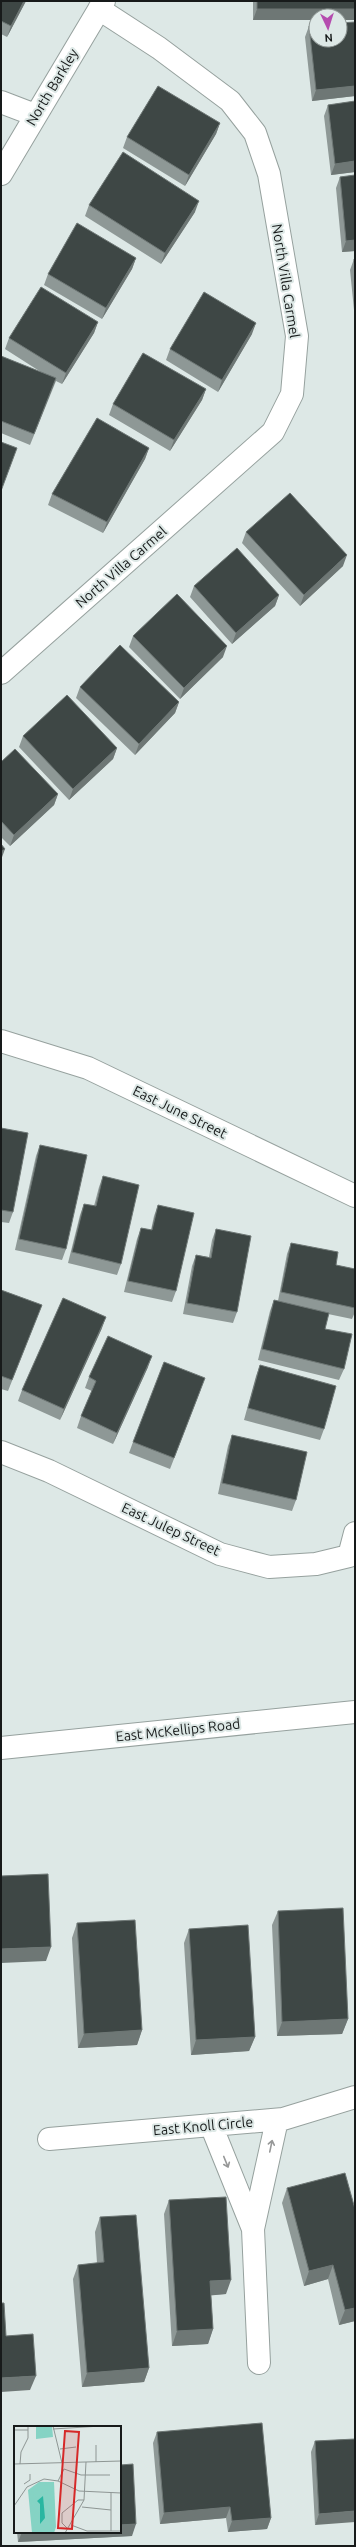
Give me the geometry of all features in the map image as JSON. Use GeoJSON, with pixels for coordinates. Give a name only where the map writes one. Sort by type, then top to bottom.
{"type":"FeatureCollection","features":[{"type":"Feature","properties":{"kind":"street","name":"North Barkley"},"geometry":{"type":"LineString","coordinates":[[1,174],[102,5]]}},
{"type":"Feature","properties":{"kind":"street","name":"North Villa Carmel"},"geometry":{"type":"LineString","coordinates":[[1,673],[273,432],[292,394],[297,336],[269,174],[255,133],[230,101],[102,5]]}},
{"type":"Feature","properties":{"kind":"street"},"geometry":{"type":"LineString","coordinates":[[1,102],[35,115]]}},
{"type":"Feature","properties":{"kind":"street","name":"East June Street"},"geometry":{"type":"LineString","coordinates":[[1,1041],[88,1068],[355,1196]]}},
{"type":"Feature","properties":{"kind":"street","name":"East Julep Street"},"geometry":{"type":"LineString","coordinates":[[1,1452],[49,1471],[220,1554],[269,1567],[316,1564],[349,1556],[355,1533]]}},
{"type":"Feature","properties":{"kind":"street","name":"East McKellips Road"},"geometry":{"type":"LineString","coordinates":[[1,1748],[355,1712]]}},
{"type":"Feature","properties":{"kind":"street","name":"East Knoll Circle"},"geometry":{"type":"LineString","coordinates":[[49,2139],[277,2120],[355,2097]]}},
{"type":"Feature","properties":{"kind":"street"},"geometry":{"type":"LineString","coordinates":[[259,2363],[253,2229],[277,2120]]}},
{"type":"Feature","properties":{"kind":"street"},"geometry":{"type":"LineString","coordinates":[[211,2125],[253,2229]]}},
{"type":"Feature","properties":{"kind":"building"},"geometry":{"type":"Polygon","coordinates":[[[1,1],[24,1],[11,26],[1,21],[1,1]]]}},
{"type":"Feature","properties":{"kind":"building"},"geometry":{"type":"Polygon","coordinates":[[[257,1],[355,1],[355,9],[257,9],[257,1]]]}},
{"type":"Feature","properties":{"kind":"building"},"geometry":{"type":"Polygon","coordinates":[[[348,22],[355,22],[355,86],[316,90],[311,48],[348,48],[348,22]]]}},
{"type":"Feature","properties":{"kind":"building"},"geometry":{"type":"Polygon","coordinates":[[[158,86],[220,123],[189,175],[127,137],[158,86]]]}},
{"type":"Feature","properties":{"kind":"building"},"geometry":{"type":"Polygon","coordinates":[[[355,101],[355,161],[335,164],[328,105],[355,101]]]}},
{"type":"Feature","properties":{"kind":"building"},"geometry":{"type":"Polygon","coordinates":[[[123,152],[199,201],[165,253],[89,205],[123,152]]]}},
{"type":"Feature","properties":{"kind":"building"},"geometry":{"type":"Polygon","coordinates":[[[355,175],[355,240],[346,241],[340,177],[355,175]]]}},
{"type":"Feature","properties":{"kind":"building"},"geometry":{"type":"Polygon","coordinates":[[[77,223],[136,258],[106,308],[48,274],[77,223]]]}},
{"type":"Feature","properties":{"kind":"building"},"geometry":{"type":"Polygon","coordinates":[[[41,287],[98,322],[66,373],[9,338],[41,287]]]}},
{"type":"Feature","properties":{"kind":"building"},"geometry":{"type":"Polygon","coordinates":[[[204,292],[256,323],[222,380],[170,349],[204,292]]]}},
{"type":"Feature","properties":{"kind":"building"},"geometry":{"type":"Polygon","coordinates":[[[143,353],[206,389],[174,440],[113,404],[143,353]]]}},
{"type":"Feature","properties":{"kind":"building"},"geometry":{"type":"Polygon","coordinates":[[[1,356],[56,378],[34,434],[1,421],[1,356]]]}},
{"type":"Feature","properties":{"kind":"building"},"geometry":{"type":"Polygon","coordinates":[[[97,418],[149,448],[107,522],[52,494],[97,418]]]}},
{"type":"Feature","properties":{"kind":"building"},"geometry":{"type":"Polygon","coordinates":[[[1,442],[17,448],[1,491],[1,442]]]}},
{"type":"Feature","properties":{"kind":"building"},"geometry":{"type":"Polygon","coordinates":[[[290,493],[347,555],[304,595],[246,532],[290,493]]]}},
{"type":"Feature","properties":{"kind":"building"},"geometry":{"type":"Polygon","coordinates":[[[237,548],[279,595],[236,633],[194,586],[237,548]]]}},
{"type":"Feature","properties":{"kind":"building"},"geometry":{"type":"Polygon","coordinates":[[[177,594],[227,646],[184,688],[133,636],[177,594]]]}},
{"type":"Feature","properties":{"kind":"building"},"geometry":{"type":"Polygon","coordinates":[[[120,645],[179,702],[139,744],[80,687],[120,645]]]}},
{"type":"Feature","properties":{"kind":"building"},"geometry":{"type":"Polygon","coordinates":[[[67,695],[117,748],[73,789],[23,736],[67,695]]]}},
{"type":"Feature","properties":{"kind":"building"},"geometry":{"type":"Polygon","coordinates":[[[15,749],[58,794],[14,835],[1,821],[1,762],[15,749]]]}},
{"type":"Feature","properties":{"kind":"building"},"geometry":{"type":"Polygon","coordinates":[[[1,844],[5,849],[1,852],[1,844]]]}},
{"type":"Feature","properties":{"kind":"building"},"geometry":{"type":"Polygon","coordinates":[[[1,1128],[28,1133],[13,1212],[1,1210],[1,1128]]]}},
{"type":"Feature","properties":{"kind":"building"},"geometry":{"type":"Polygon","coordinates":[[[40,1145],[87,1155],[66,1249],[19,1239],[40,1145]]]}},
{"type":"Feature","properties":{"kind":"building"},"geometry":{"type":"Polygon","coordinates":[[[103,1176],[139,1185],[121,1264],[72,1252],[84,1204],[96,1206],[103,1176]]]}},
{"type":"Feature","properties":{"kind":"building"},"geometry":{"type":"Polygon","coordinates":[[[158,1205],[194,1213],[176,1291],[128,1281],[141,1228],[152,1230],[158,1205]]]}},
{"type":"Feature","properties":{"kind":"building"},"geometry":{"type":"Polygon","coordinates":[[[216,1229],[251,1236],[237,1312],[187,1303],[196,1255],[211,1258],[216,1229]]]}},
{"type":"Feature","properties":{"kind":"building"},"geometry":{"type":"Polygon","coordinates":[[[291,1243],[338,1252],[336,1265],[355,1269],[355,1308],[281,1292],[291,1243]]]}},
{"type":"Feature","properties":{"kind":"building"},"geometry":{"type":"Polygon","coordinates":[[[1,1290],[42,1305],[12,1380],[1,1376],[1,1290]]]}},
{"type":"Feature","properties":{"kind":"building"},"geometry":{"type":"Polygon","coordinates":[[[63,1298],[106,1317],[64,1409],[22,1390],[63,1298]]]}},
{"type":"Feature","properties":{"kind":"building"},"geometry":{"type":"Polygon","coordinates":[[[274,1300],[329,1313],[325,1329],[352,1334],[344,1369],[262,1349],[274,1300]]]}},
{"type":"Feature","properties":{"kind":"building"},"geometry":{"type":"Polygon","coordinates":[[[108,1336],[152,1356],[117,1433],[81,1416],[96,1381],[89,1377],[108,1336]]]}},
{"type":"Feature","properties":{"kind":"building"},"geometry":{"type":"Polygon","coordinates":[[[164,1362],[205,1378],[174,1458],[133,1442],[164,1362]]]}},
{"type":"Feature","properties":{"kind":"building"},"geometry":{"type":"Polygon","coordinates":[[[260,1365],[336,1386],[324,1429],[248,1408],[260,1365]]]}},
{"type":"Feature","properties":{"kind":"building"},"geometry":{"type":"Polygon","coordinates":[[[232,1435],[307,1452],[296,1500],[222,1483],[232,1435]]]}},
{"type":"Feature","properties":{"kind":"building"},"geometry":{"type":"Polygon","coordinates":[[[48,1874],[51,1947],[1,1949],[1,1876],[48,1874]]]}},
{"type":"Feature","properties":{"kind":"building"},"geometry":{"type":"Polygon","coordinates":[[[343,1908],[348,2019],[282,2022],[278,1911],[343,1908]]]}},
{"type":"Feature","properties":{"kind":"building"},"geometry":{"type":"Polygon","coordinates":[[[135,1920],[142,2030],[84,2034],[77,1923],[135,1920]]]}},
{"type":"Feature","properties":{"kind":"building"},"geometry":{"type":"Polygon","coordinates":[[[248,1925],[255,2037],[196,2040],[189,1929],[248,1925]]]}},
{"type":"Feature","properties":{"kind":"building"},"geometry":{"type":"Polygon","coordinates":[[[345,2173],[355,2209],[355,2308],[345,2310],[333,2265],[309,2271],[287,2188],[345,2173]]]}},
{"type":"Feature","properties":{"kind":"building"},"geometry":{"type":"Polygon","coordinates":[[[226,2197],[231,2280],[210,2281],[213,2329],[177,2331],[169,2200],[226,2197]]]}},
{"type":"Feature","properties":{"kind":"building"},"geometry":{"type":"Polygon","coordinates":[[[136,2215],[149,2368],[87,2373],[78,2265],[104,2262],[100,2217],[136,2215]]]}},
{"type":"Feature","properties":{"kind":"building"},"geometry":{"type":"Polygon","coordinates":[[[1,2303],[4,2303],[6,2336],[33,2334],[36,2376],[1,2378],[1,2303]]]}},
{"type":"Feature","properties":{"kind":"building"},"geometry":{"type":"Polygon","coordinates":[[[262,2423],[271,2518],[232,2521],[230,2507],[164,2513],[157,2432],[262,2423]]]}},
{"type":"Feature","properties":{"kind":"building"},"geometry":{"type":"Polygon","coordinates":[[[355,2439],[355,2511],[319,2514],[315,2441],[355,2439]]]}},
{"type":"Feature","properties":{"kind":"building"},"geometry":{"type":"Polygon","coordinates":[[[133,2464],[136,2524],[121,2525],[121,2465],[133,2464]]]}}]}
